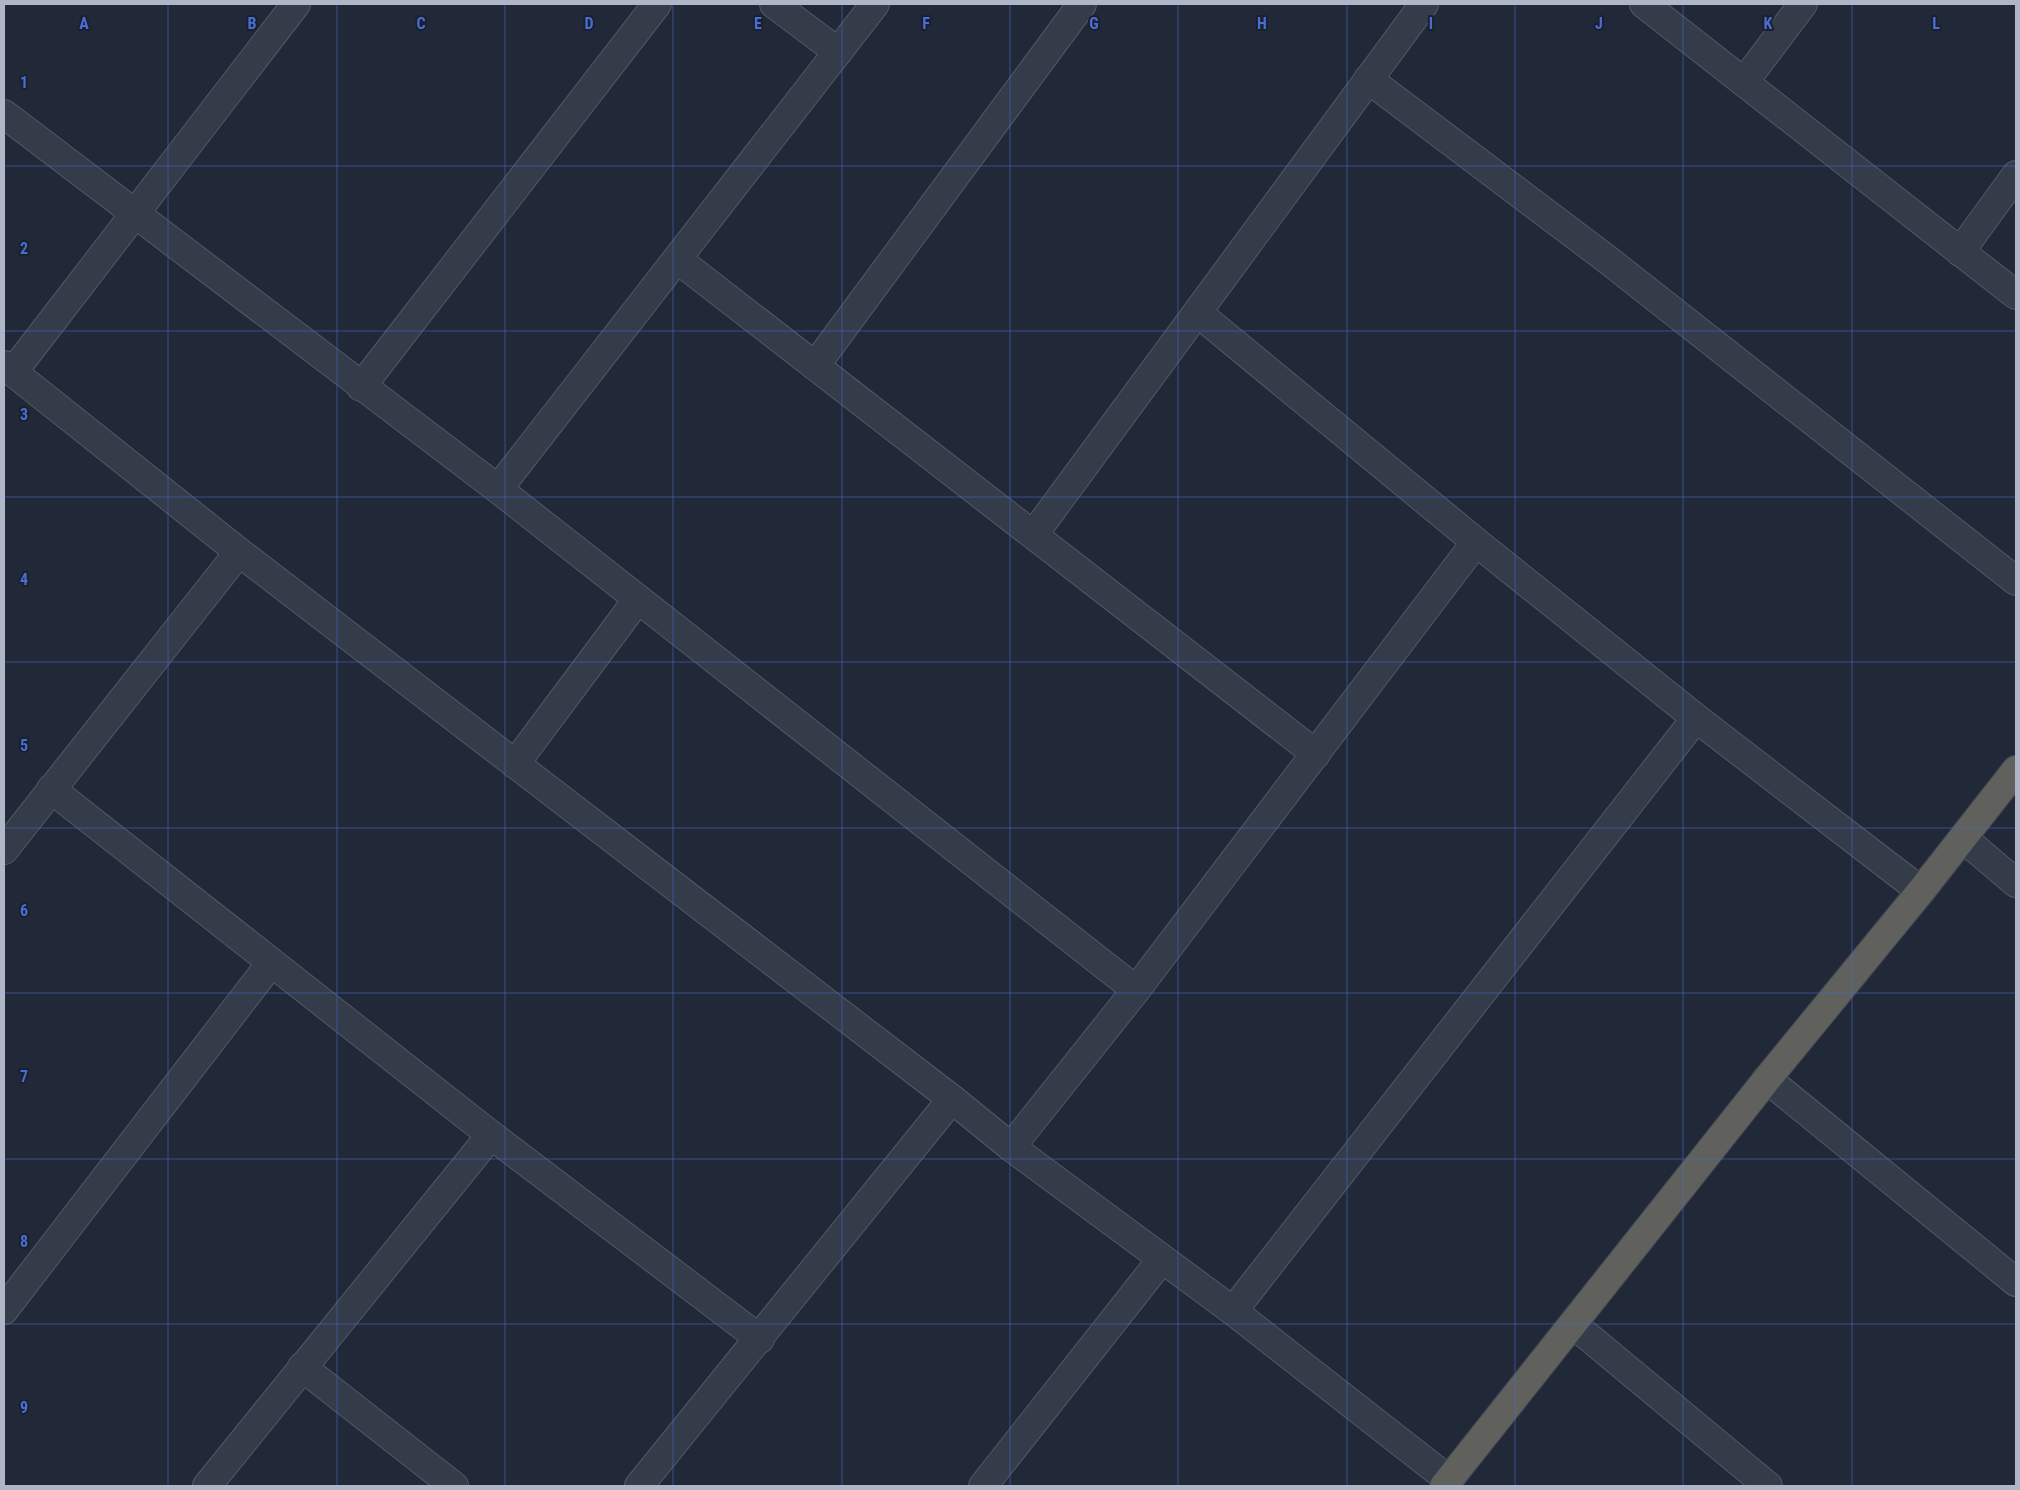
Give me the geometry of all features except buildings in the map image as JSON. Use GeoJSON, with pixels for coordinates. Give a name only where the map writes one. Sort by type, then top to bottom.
{"type":"FeatureCollection","features":[{"type":"Feature","properties":{"kind":"highway"},"geometry":{"type":"LineString","coordinates":[[1446,1483],[1767,1079],[1921,891],[2016,770]]}},
{"type":"Feature","properties":{"kind":"street"},"geometry":{"type":"LineString","coordinates":[[296,4],[133,214],[8,369],[239,552],[952,1099],[1011,1147],[1233,1311],[1446,1483]]}},
{"type":"Feature","properties":{"kind":"street"},"geometry":{"type":"LineString","coordinates":[[361,387],[657,4]]}},
{"type":"Feature","properties":{"kind":"street"},"geometry":{"type":"LineString","coordinates":[[774,4],[838,52]]}},
{"type":"Feature","properties":{"kind":"street"},"geometry":{"type":"LineString","coordinates":[[498,489],[875,4]]}},
{"type":"Feature","properties":{"kind":"street"},"geometry":{"type":"LineString","coordinates":[[814,366],[1082,4]]}},
{"type":"Feature","properties":{"kind":"street"},"geometry":{"type":"LineString","coordinates":[[1034,534],[1424,4]]}},
{"type":"Feature","properties":{"kind":"street"},"geometry":{"type":"LineString","coordinates":[[1644,4],[2016,295]]}},
{"type":"Feature","properties":{"kind":"street"},"geometry":{"type":"LineString","coordinates":[[1744,82],[1803,4]]}},
{"type":"Feature","properties":{"kind":"street"},"geometry":{"type":"LineString","coordinates":[[1368,79],[1608,260],[2016,581]]}},
{"type":"Feature","properties":{"kind":"street"},"geometry":{"type":"LineString","coordinates":[[4,114],[133,214],[498,489],[1136,990]]}},
{"type":"Feature","properties":{"kind":"street"},"geometry":{"type":"LineString","coordinates":[[1960,252],[2016,175]]}},
{"type":"Feature","properties":{"kind":"street"},"geometry":{"type":"LineString","coordinates":[[677,259],[1316,754]]}},
{"type":"Feature","properties":{"kind":"street"},"geometry":{"type":"LineString","coordinates":[[1198,313],[1476,542],[1696,718],[1921,891]]}},
{"type":"Feature","properties":{"kind":"street"},"geometry":{"type":"LineString","coordinates":[[1011,1147],[1136,990],[1476,542]]}},
{"type":"Feature","properties":{"kind":"street"},"geometry":{"type":"LineString","coordinates":[[4,850],[239,552]]}},
{"type":"Feature","properties":{"kind":"street"},"geometry":{"type":"LineString","coordinates":[[515,764],[638,599]]}},
{"type":"Feature","properties":{"kind":"street"},"geometry":{"type":"LineString","coordinates":[[1233,1311],[1696,718]]}},
{"type":"Feature","properties":{"kind":"street"},"geometry":{"type":"LineString","coordinates":[[51,789],[491,1135],[760,1339]]}},
{"type":"Feature","properties":{"kind":"street"},"geometry":{"type":"LineString","coordinates":[[1962,838],[2016,883]]}},
{"type":"Feature","properties":{"kind":"street"},"geometry":{"type":"LineString","coordinates":[[4,1310],[272,963]]}},
{"type":"Feature","properties":{"kind":"street"},"geometry":{"type":"LineString","coordinates":[[1767,1079],[2016,1282]]}},
{"type":"Feature","properties":{"kind":"street"},"geometry":{"type":"LineString","coordinates":[[639,1486],[760,1339],[952,1099]]}},
{"type":"Feature","properties":{"kind":"street"},"geometry":{"type":"LineString","coordinates":[[207,1486],[491,1135]]}},
{"type":"Feature","properties":{"kind":"street"},"geometry":{"type":"LineString","coordinates":[[983,1486],[1162,1259]]}},
{"type":"Feature","properties":{"kind":"street"},"geometry":{"type":"LineString","coordinates":[[1573,1324],[1768,1486]]}},
{"type":"Feature","properties":{"kind":"street"},"geometry":{"type":"LineString","coordinates":[[302,1367],[454,1486]]}}]}
